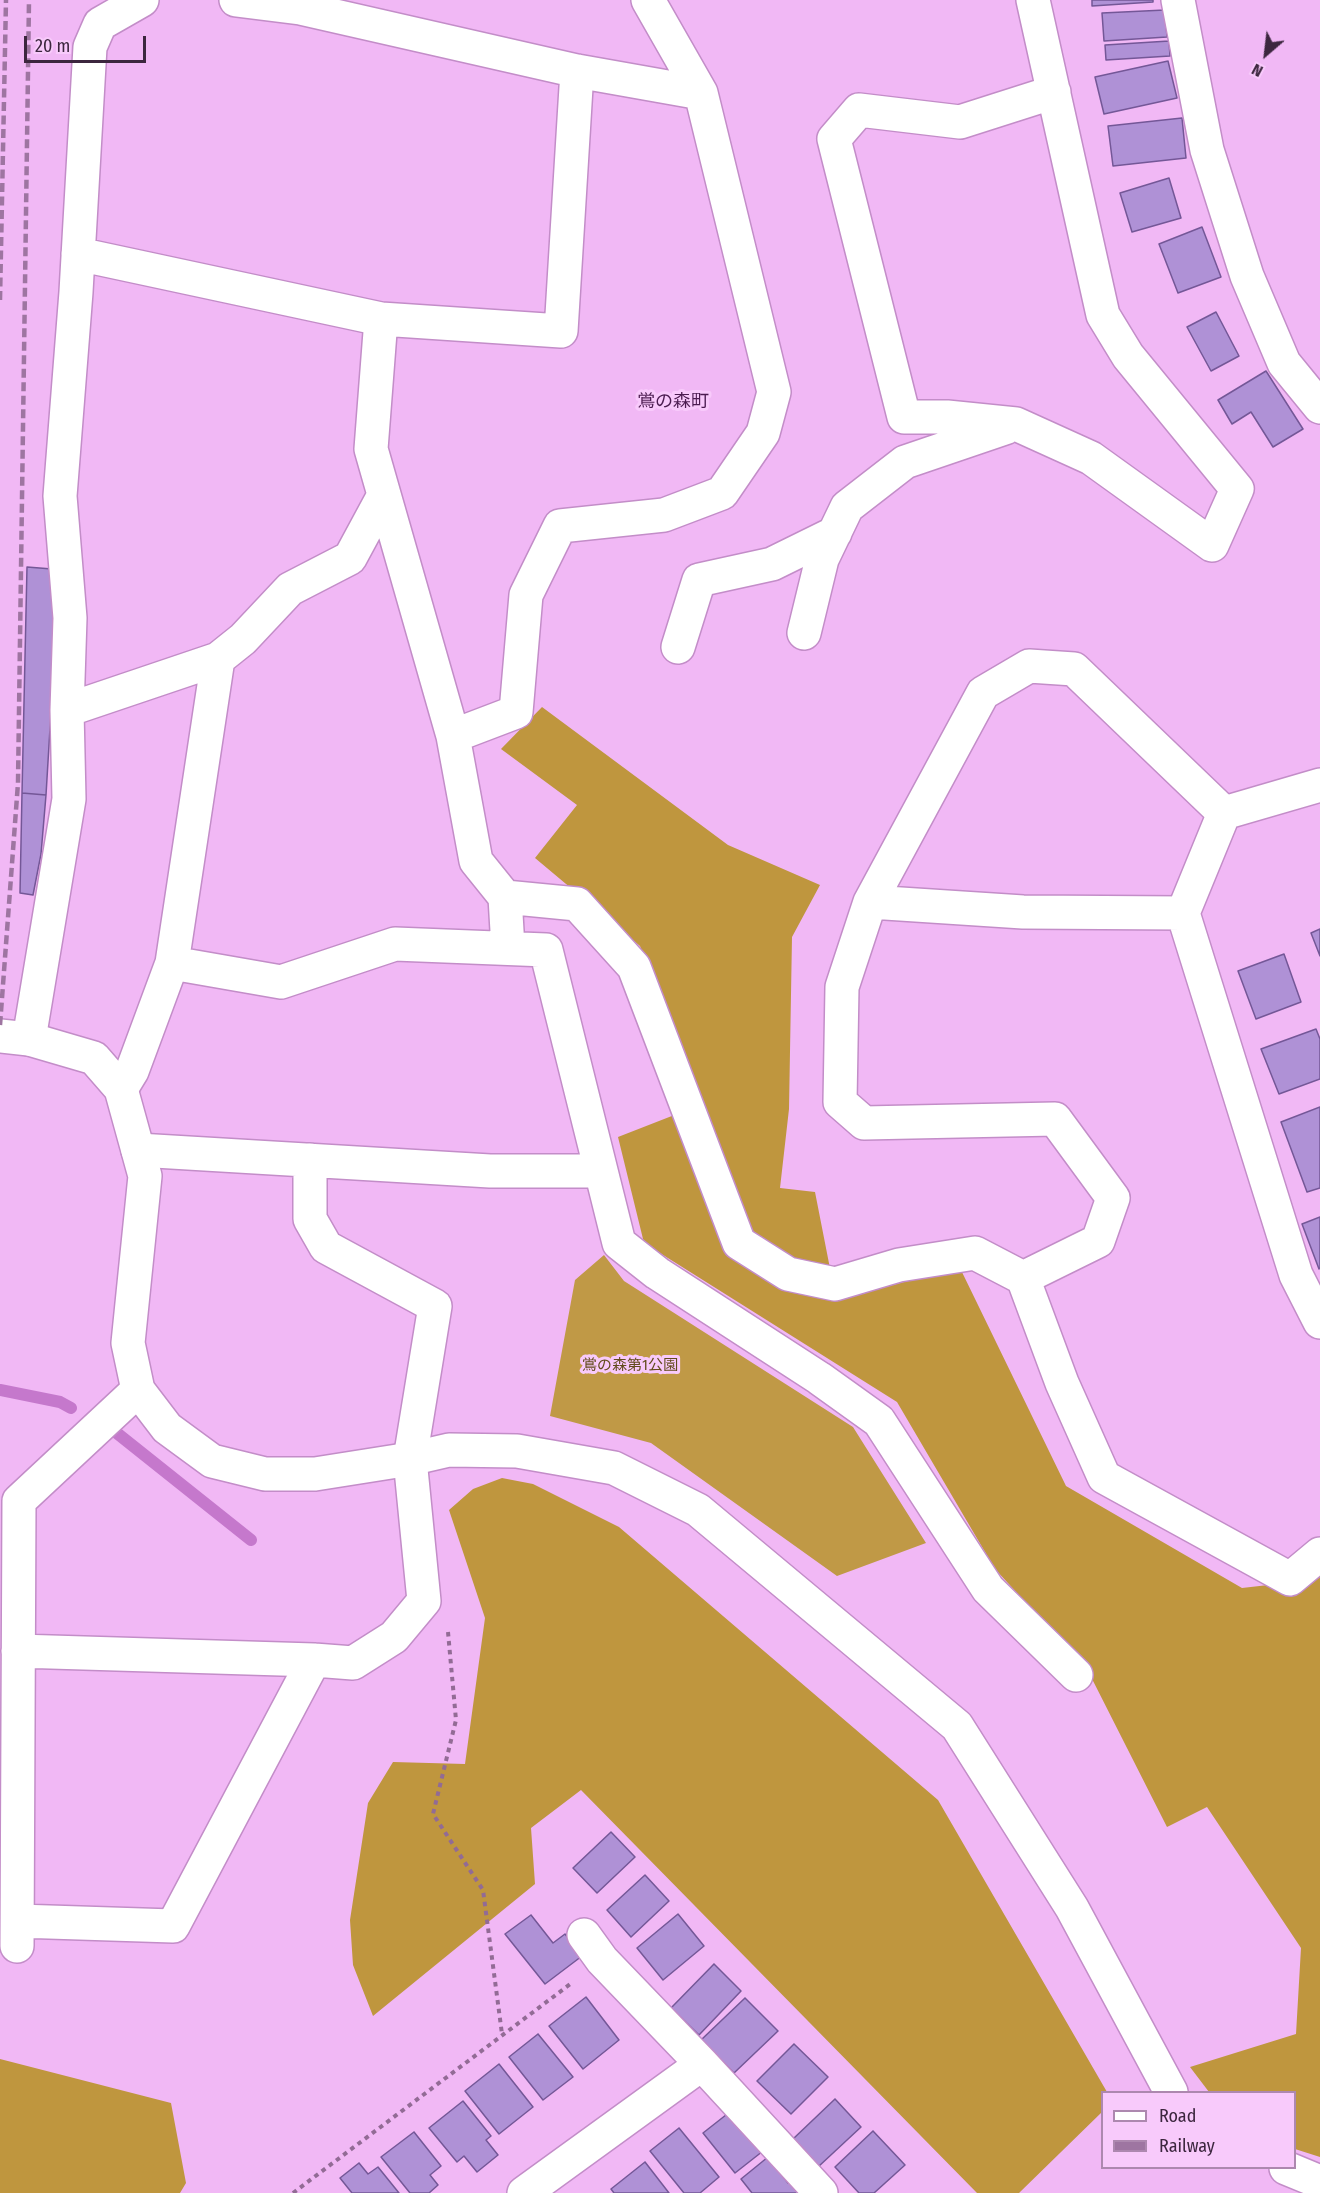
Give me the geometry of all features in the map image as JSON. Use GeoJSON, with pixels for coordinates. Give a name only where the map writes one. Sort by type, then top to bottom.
{"type":"FeatureCollection","features":[{"type":"Feature","properties":{"kind":"street"},"geometry":{"type":"LineString","coordinates":[[142,0],[100,24],[90,47],[78,254],[60,496],[70,618],[67,711],[69,800],[15,1037],[94,1058],[121,1089],[145,1176],[128,1344],[138,1390],[167,1428],[212,1461],[254,1472],[315,1474],[410,1459],[448,1450],[517,1451],[614,1468],[698,1510],[957,1726],[1072,1908],[1170,2091]]}},
{"type":"Feature","properties":{"kind":"street"},"geometry":{"type":"LineString","coordinates":[[236,0],[300,8],[354,10],[577,71],[701,93]]}},
{"type":"Feature","properties":{"kind":"street"},"geometry":{"type":"LineString","coordinates":[[453,736],[516,712],[526,596],[560,526],[664,515],[722,493],[764,433],[774,392],[701,93],[648,0]]}},
{"type":"Feature","properties":{"kind":"street"},"geometry":{"type":"LineString","coordinates":[[1033,0],[1054,92],[1103,315],[1128,356],[1237,489],[1212,545],[1091,458],[1016,424],[947,417],[904,417],[834,139],[859,110],[960,123],[1054,92]]}},
{"type":"Feature","properties":{"kind":"street"},"geometry":{"type":"LineString","coordinates":[[1178,0],[1207,150],[1247,276],[1284,363],[1320,406]]}},
{"type":"Feature","properties":{"kind":"street"},"geometry":{"type":"LineString","coordinates":[[78,254],[381,319],[561,331],[577,71]]}},
{"type":"Feature","properties":{"kind":"street"},"geometry":{"type":"LineString","coordinates":[[381,319],[371,449],[453,736],[476,861],[505,897],[508,948]]}},
{"type":"Feature","properties":{"kind":"street"},"geometry":{"type":"LineString","coordinates":[[804,633],[822,559],[847,507],[905,462],[1016,424]]}},
{"type":"Feature","properties":{"kind":"street"},"geometry":{"type":"LineString","coordinates":[[67,711],[218,659],[243,639],[290,589],[350,558],[384,495]]}},
{"type":"Feature","properties":{"kind":"street"},"geometry":{"type":"LineString","coordinates":[[678,647],[699,580],[772,564],[835,532]]}},
{"type":"Feature","properties":{"kind":"street"},"geometry":{"type":"LineString","coordinates":[[121,1089],[132,1071],[172,963],[218,659]]}},
{"type":"Feature","properties":{"kind":"street"},"geometry":{"type":"LineString","coordinates":[[1023,1278],[1098,1242],[1113,1198],[1055,1119],[864,1123],[840,1102],[842,987],[870,902],[984,693],[1029,666],[1074,669],[1224,813]]}},
{"type":"Feature","properties":{"kind":"street"},"geometry":{"type":"LineString","coordinates":[[1224,813],[1320,786]]}},
{"type":"Feature","properties":{"kind":"street"},"geometry":{"type":"LineString","coordinates":[[1224,813],[1183,913],[1296,1275],[1320,1322]]}},
{"type":"Feature","properties":{"kind":"street"},"geometry":{"type":"LineString","coordinates":[[505,897],[577,904],[634,967],[739,1243],[788,1274],[835,1284],[899,1265],[975,1253],[1023,1278],[1062,1383],[1104,1477],[1290,1579],[1320,1554]]}},
{"type":"Feature","properties":{"kind":"street"},"geometry":{"type":"LineString","coordinates":[[870,902],[1023,912],[1183,913]]}},
{"type":"Feature","properties":{"kind":"street"},"geometry":{"type":"LineString","coordinates":[[172,963],[281,982],[396,944],[546,950],[619,1243],[657,1273],[819,1378],[879,1421],[988,1589],[1076,1676]]}},
{"type":"Feature","properties":{"kind":"street"},"geometry":{"type":"LineString","coordinates":[[138,1150],[490,1171],[601,1171]]}},
{"type":"Feature","properties":{"kind":"street"},"geometry":{"type":"LineString","coordinates":[[18,1651],[353,1663],[394,1636],[424,1601],[410,1459],[435,1306],[326,1247],[310,1219],[310,1160]]}},
{"type":"Feature","properties":{"kind":"street"},"geometry":{"type":"LineString","coordinates":[[138,1390],[19,1501],[17,1934],[173,1926],[314,1660]]}},
{"type":"Feature","properties":{"kind":"street"},"geometry":{"type":"LineString","coordinates":[[593,1948],[821,2193]]}},
{"type":"Feature","properties":{"kind":"street"},"geometry":{"type":"LineString","coordinates":[[524,2193],[702,2064]]}},
{"type":"Feature","properties":{"kind":"street"},"geometry":{"type":"LineString","coordinates":[[1288,2169],[1320,2182]]}},
{"type":"Feature","properties":{"kind":"path"},"geometry":{"type":"LineString","coordinates":[[448,1625],[456,1720],[433,1814],[483,1890],[502,2034]]}},
{"type":"Feature","properties":{"kind":"path"},"geometry":{"type":"LineString","coordinates":[[294,2193],[502,2034],[593,1948]]}},
{"type":"Feature","properties":{"kind":"green space","name":"鴬の森第1公園"},"geometry":{"type":"Polygon","coordinates":[[[604,1255],[624,1281],[853,1427],[926,1543],[837,1576],[651,1443],[550,1416],[575,1280],[604,1255]]]}},
{"type":"Feature","properties":{"kind":"shaded area"},"geometry":{"type":"Polygon","coordinates":[[[542,707],[728,845],[820,885],[792,937],[789,1109],[780,1188],[815,1192],[836,1299],[960,1268],[1066,1486],[1242,1588],[1312,1580],[1320,1573],[1320,2157],[1296,2149],[1296,2091],[1208,2091],[1190,2067],[1296,2034],[1301,1948],[1207,1807],[1167,1827],[1087,1669],[995,1569],[897,1402],[644,1243],[618,1137],[700,1105],[640,946],[535,858],[577,805],[501,749],[542,707]]]}},
{"type":"Feature","properties":{"kind":"shaded area"},"geometry":{"type":"Polygon","coordinates":[[[502,1478],[533,1484],[619,1527],[938,1800],[1106,2091],[1101,2091],[1101,2113],[1019,2193],[977,2193],[581,1790],[531,1828],[535,1884],[373,2016],[353,1965],[350,1920],[368,1803],[393,1762],[465,1764],[485,1618],[449,1510],[473,1489],[502,1478]]]}},
{"type":"Feature","properties":{"kind":"shaded area"},"geometry":{"type":"Polygon","coordinates":[[[0,2059],[171,2103],[186,2183],[180,2193],[0,2193],[0,2059]]]}},
{"type":"Feature","properties":{"kind":"building"},"geometry":{"type":"Polygon","coordinates":[[[1092,0],[1153,0],[1153,2],[1092,6],[1092,0]]]}},
{"type":"Feature","properties":{"kind":"building"},"geometry":{"type":"Polygon","coordinates":[[[1165,10],[1167,37],[1104,41],[1102,13],[1165,10]]]}},
{"type":"Feature","properties":{"kind":"building"},"geometry":{"type":"Polygon","coordinates":[[[1169,41],[1170,56],[1106,60],[1105,45],[1169,41]]]}},
{"type":"Feature","properties":{"kind":"building"},"geometry":{"type":"Polygon","coordinates":[[[1168,61],[1177,98],[1104,114],[1095,77],[1168,61]]]}},
{"type":"Feature","properties":{"kind":"building"},"geometry":{"type":"Polygon","coordinates":[[[1182,118],[1186,158],[1113,166],[1108,126],[1182,118]]]}},
{"type":"Feature","properties":{"kind":"building"},"geometry":{"type":"Polygon","coordinates":[[[1169,178],[1181,218],[1132,232],[1120,193],[1169,178]]]}},
{"type":"Feature","properties":{"kind":"building"},"geometry":{"type":"Polygon","coordinates":[[[1202,227],[1221,277],[1178,293],[1159,244],[1202,227]]]}},
{"type":"Feature","properties":{"kind":"building"},"geometry":{"type":"Polygon","coordinates":[[[1216,312],[1239,356],[1211,371],[1187,327],[1216,312]]]}},
{"type":"Feature","properties":{"kind":"building"},"geometry":{"type":"Polygon","coordinates":[[[1266,371],[1303,429],[1273,447],[1251,412],[1232,424],[1218,400],[1266,371]]]}},
{"type":"Feature","properties":{"kind":"building"},"geometry":{"type":"Polygon","coordinates":[[[27,567],[52,569],[55,645],[46,795],[22,793],[27,567]]]}},
{"type":"Feature","properties":{"kind":"building"},"geometry":{"type":"Polygon","coordinates":[[[22,793],[46,795],[41,854],[33,895],[20,893],[22,793]]]}},
{"type":"Feature","properties":{"kind":"building"},"geometry":{"type":"Polygon","coordinates":[[[1320,929],[1320,956],[1311,933],[1320,929]]]}},
{"type":"Feature","properties":{"kind":"building"},"geometry":{"type":"Polygon","coordinates":[[[1284,954],[1301,1002],[1256,1019],[1238,971],[1284,954]]]}},
{"type":"Feature","properties":{"kind":"building"},"geometry":{"type":"Polygon","coordinates":[[[1316,1029],[1320,1039],[1320,1079],[1279,1094],[1261,1049],[1316,1029]]]}},
{"type":"Feature","properties":{"kind":"building"},"geometry":{"type":"Polygon","coordinates":[[[1320,1107],[1320,1188],[1307,1192],[1281,1122],[1320,1107]]]}},
{"type":"Feature","properties":{"kind":"building"},"geometry":{"type":"Polygon","coordinates":[[[1320,1217],[1320,1268],[1319,1269],[1302,1224],[1320,1217]]]}},
{"type":"Feature","properties":{"kind":"building"},"geometry":{"type":"Polygon","coordinates":[[[611,1832],[635,1857],[597,1893],[573,1868],[611,1832]]]}},
{"type":"Feature","properties":{"kind":"building"},"geometry":{"type":"Polygon","coordinates":[[[645,1875],[669,1901],[631,1937],[607,1910],[645,1875]]]}},
{"type":"Feature","properties":{"kind":"building"},"geometry":{"type":"Polygon","coordinates":[[[678,1914],[704,1946],[663,1980],[637,1948],[678,1914]]]}},
{"type":"Feature","properties":{"kind":"building"},"geometry":{"type":"Polygon","coordinates":[[[531,1915],[553,1943],[565,1934],[582,1956],[545,1984],[505,1934],[531,1915]]]}},
{"type":"Feature","properties":{"kind":"building"},"geometry":{"type":"Polygon","coordinates":[[[714,1964],[741,1991],[699,2035],[671,2008],[714,1964]]]}},
{"type":"Feature","properties":{"kind":"building"},"geometry":{"type":"Polygon","coordinates":[[[586,1997],[619,2040],[583,2069],[549,2026],[586,1997]]]}},
{"type":"Feature","properties":{"kind":"building"},"geometry":{"type":"Polygon","coordinates":[[[745,1998],[778,2031],[734,2073],[701,2040],[745,1998]]]}},
{"type":"Feature","properties":{"kind":"building"},"geometry":{"type":"Polygon","coordinates":[[[538,2034],[573,2077],[543,2100],[509,2057],[538,2034]]]}},
{"type":"Feature","properties":{"kind":"building"},"geometry":{"type":"Polygon","coordinates":[[[794,2044],[828,2077],[791,2114],[757,2081],[794,2044]]]}},
{"type":"Feature","properties":{"kind":"building"},"geometry":{"type":"Polygon","coordinates":[[[499,2064],[533,2107],[499,2134],[465,2091],[499,2064]]]}},
{"type":"Feature","properties":{"kind":"building"},"geometry":{"type":"Polygon","coordinates":[[[835,2099],[861,2127],[818,2167],[793,2139],[835,2099]]]}},
{"type":"Feature","properties":{"kind":"building"},"geometry":{"type":"Polygon","coordinates":[[[463,2101],[491,2136],[486,2140],[498,2155],[477,2172],[464,2156],[457,2162],[429,2128],[463,2101]]]}},
{"type":"Feature","properties":{"kind":"building"},"geometry":{"type":"Polygon","coordinates":[[[731,2111],[763,2151],[735,2173],[703,2133],[731,2111]]]}},
{"type":"Feature","properties":{"kind":"building"},"geometry":{"type":"Polygon","coordinates":[[[679,2128],[719,2177],[700,2193],[684,2193],[650,2151],[679,2128]]]}},
{"type":"Feature","properties":{"kind":"building"},"geometry":{"type":"Polygon","coordinates":[[[873,2131],[905,2165],[874,2193],[859,2193],[835,2167],[873,2131]]]}},
{"type":"Feature","properties":{"kind":"building"},"geometry":{"type":"Polygon","coordinates":[[[414,2132],[441,2166],[430,2175],[438,2185],[429,2193],[410,2193],[381,2157],[414,2132]]]}},
{"type":"Feature","properties":{"kind":"building"},"geometry":{"type":"Polygon","coordinates":[[[768,2157],[788,2183],[796,2177],[805,2187],[797,2193],[752,2193],[741,2179],[768,2157]]]}},
{"type":"Feature","properties":{"kind":"building"},"geometry":{"type":"Polygon","coordinates":[[[645,2162],[669,2193],[614,2193],[611,2189],[645,2162]]]}},
{"type":"Feature","properties":{"kind":"building"},"geometry":{"type":"Polygon","coordinates":[[[359,2163],[368,2174],[378,2167],[399,2193],[352,2193],[340,2178],[359,2163]]]}},
{"type":"Feature","properties":{"kind":"waterway"},"geometry":{"type":"LineString","coordinates":[[0,1390],[60,1402],[71,1408]]}},
{"type":"Feature","properties":{"kind":"waterway"},"geometry":{"type":"LineString","coordinates":[[113,1430],[251,1540]]}},
{"type":"Feature","properties":{"kind":"railway"},"geometry":{"type":"LineString","coordinates":[[0,300],[6,0]]}},
{"type":"Feature","properties":{"kind":"railway"},"geometry":{"type":"LineString","coordinates":[[0,1025],[18,783],[29,0]]}},
{"type":"Feature","properties":{"kind":"district","name":"鴬の森町"},"geometry":{"type":"Point","coordinates":[673,402]}}]}
